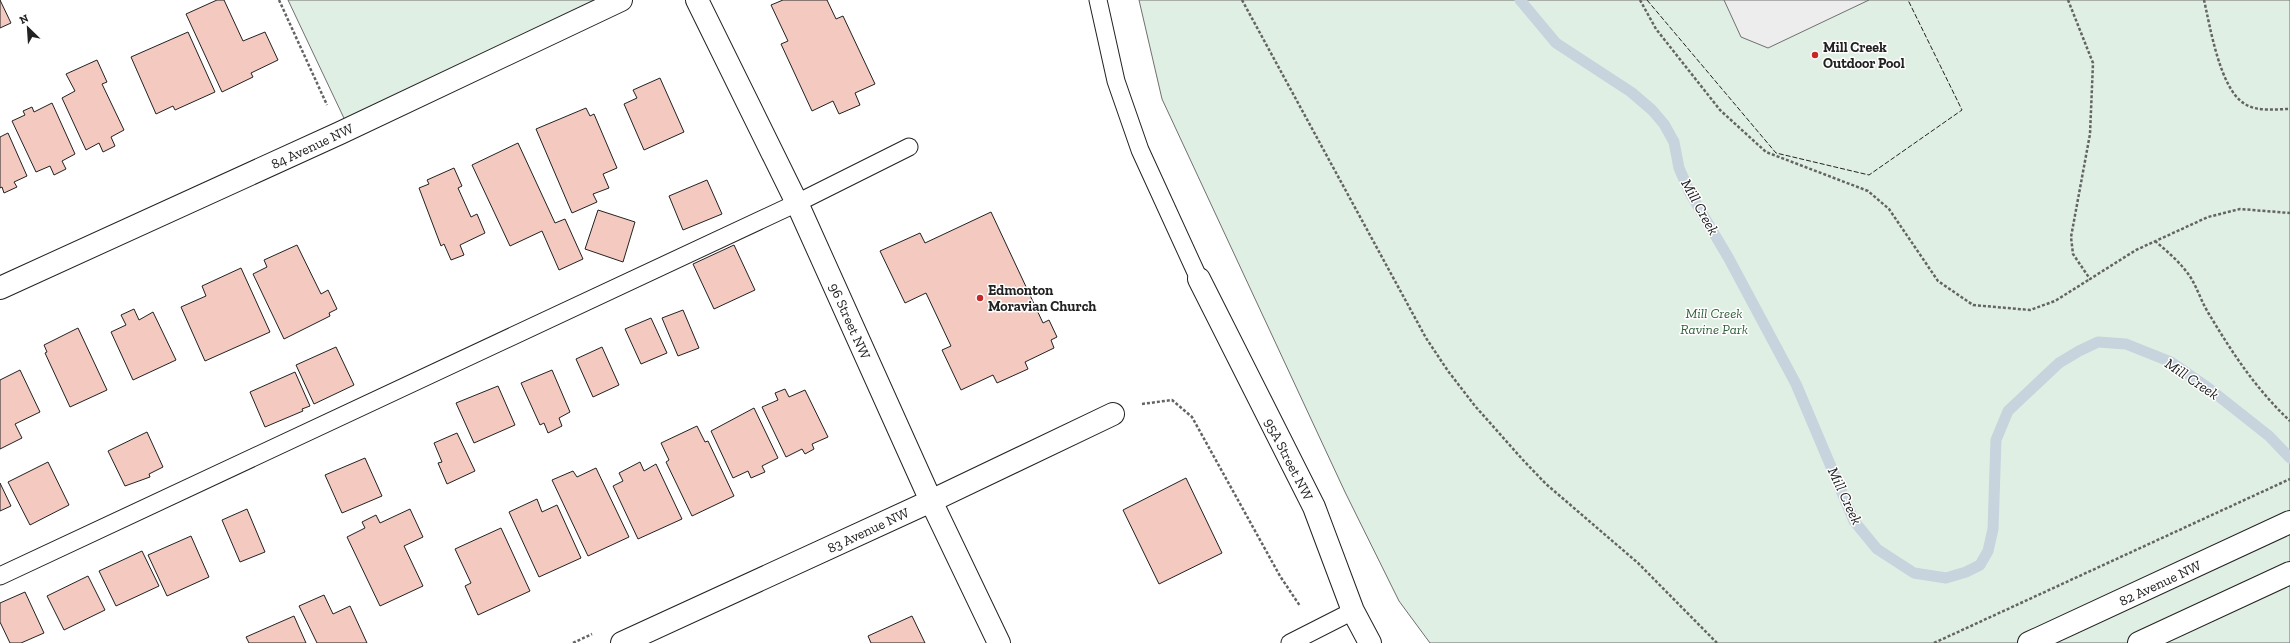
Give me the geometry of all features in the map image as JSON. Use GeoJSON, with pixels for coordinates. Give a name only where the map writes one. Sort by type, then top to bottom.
{"type":"FeatureCollection","features":[{"type":"Feature","properties":{"kind":"street","name":"84 Avenue NW"},"geometry":{"type":"LineString","coordinates":[[0,288],[340,133],[621,0]]}},
{"type":"Feature","properties":{"kind":"street","name":"96 Street NW"},"geometry":{"type":"LineString","coordinates":[[697,0],[797,203],[931,501],[999,643]]}},
{"type":"Feature","properties":{"kind":"street","name":"95A Street NW"},"geometry":{"type":"LineString","coordinates":[[1199,279],[1314,507],[1353,611],[1370,643]]}},
{"type":"Feature","properties":{"kind":"street","name":"83 Avenue NW"},"geometry":{"type":"LineString","coordinates":[[622,643],[931,501],[1113,414]]}},
{"type":"Feature","properties":{"kind":"street","name":"82 Avenue NW"},"geometry":{"type":"LineString","coordinates":[[2029,643],[2290,522]]}},
{"type":"Feature","properties":{"kind":"street"},"geometry":{"type":"LineString","coordinates":[[2139,643],[2290,573]]}},
{"type":"Feature","properties":{"kind":"lane"},"geometry":{"type":"LineString","coordinates":[[1098,0],[1116,82],[1140,150],[1199,279]]}},
{"type":"Feature","properties":{"kind":"lane"},"geometry":{"type":"LineString","coordinates":[[0,576],[797,203],[909,146]]}},
{"type":"Feature","properties":{"kind":"lane"},"geometry":{"type":"LineString","coordinates":[[1290,643],[1353,611]]}},
{"type":"Feature","properties":{"kind":"path"},"geometry":{"type":"LineString","coordinates":[[279,0],[340,133]]}},
{"type":"Feature","properties":{"kind":"path"},"geometry":{"type":"LineString","coordinates":[[1242,0],[1426,338],[1448,371],[1475,406],[1546,484],[1638,563],[1717,643]]}},
{"type":"Feature","properties":{"kind":"path"},"geometry":{"type":"LineString","coordinates":[[1640,0],[1656,29],[1720,110],[1766,152],[1868,191],[1889,209],[1938,280],[1973,304],[2030,310],[2055,301],[2136,250],[2208,217],[2240,209],[2290,213]]}},
{"type":"Feature","properties":{"kind":"path"},"geometry":{"type":"LineString","coordinates":[[2068,0],[2093,63],[2090,134],[2071,237],[2073,254],[2090,278]]}},
{"type":"Feature","properties":{"kind":"path"},"geometry":{"type":"LineString","coordinates":[[2204,0],[2220,60],[2235,96],[2245,104],[2261,109],[2290,109]]}},
{"type":"Feature","properties":{"kind":"path"},"geometry":{"type":"LineString","coordinates":[[2155,241],[2175,259],[2191,278],[2208,312],[2240,364],[2266,398],[2290,421]]}},
{"type":"Feature","properties":{"kind":"path"},"geometry":{"type":"LineString","coordinates":[[1113,414],[1144,404],[1172,400],[1192,417],[1280,576],[1300,608]]}},
{"type":"Feature","properties":{"kind":"path"},"geometry":{"type":"LineString","coordinates":[[1934,643],[2290,479]]}},
{"type":"Feature","properties":{"kind":"green space"},"geometry":{"type":"Polygon","coordinates":[[[288,0],[622,0],[351,133],[288,0]]]}},
{"type":"Feature","properties":{"kind":"green space","name":"Mill Creek Ravine Park"},"geometry":{"type":"Polygon","coordinates":[[[1139,0],[2290,0],[2290,643],[1430,643],[1399,601],[1345,492],[1162,99],[1139,0]]]}},
{"type":"Feature","properties":{"kind":"shaded area"},"geometry":{"type":"Polygon","coordinates":[[[1724,0],[1869,0],[1768,48],[1741,37],[1724,0]]]}},
{"type":"Feature","properties":{"kind":"building"},"geometry":{"type":"Polygon","coordinates":[[[0,0],[11,23],[0,28],[0,0]]]}},
{"type":"Feature","properties":{"kind":"building"},"geometry":{"type":"Polygon","coordinates":[[[217,0],[224,0],[243,41],[265,32],[278,60],[251,73],[253,77],[222,92],[186,14],[217,0]]]}},
{"type":"Feature","properties":{"kind":"building"},"geometry":{"type":"Polygon","coordinates":[[[783,0],[827,0],[836,19],[843,16],[875,84],[855,93],[860,105],[839,114],[833,101],[812,111],[781,44],[788,41],[771,5],[783,0]]]}},
{"type":"Feature","properties":{"kind":"building"},"geometry":{"type":"Polygon","coordinates":[[[188,32],[215,92],[175,110],[173,106],[156,114],[131,57],[188,32]]]}},
{"type":"Feature","properties":{"kind":"building"},"geometry":{"type":"Polygon","coordinates":[[[97,60],[107,82],[102,84],[124,130],[111,137],[115,146],[103,152],[99,143],[86,150],[62,98],[75,91],[66,74],[97,60]]]}},
{"type":"Feature","properties":{"kind":"building"},"geometry":{"type":"Polygon","coordinates":[[[660,78],[684,132],[644,150],[624,104],[637,98],[633,90],[660,78]]]}},
{"type":"Feature","properties":{"kind":"building"},"geometry":{"type":"Polygon","coordinates":[[[52,103],[75,154],[62,161],[66,169],[54,175],[50,166],[36,172],[12,121],[25,115],[23,111],[32,107],[34,112],[52,103]]]}},
{"type":"Feature","properties":{"kind":"building"},"geometry":{"type":"Polygon","coordinates":[[[586,108],[590,116],[594,114],[617,168],[603,174],[609,188],[593,194],[597,202],[572,213],[536,129],[586,108]]]}},
{"type":"Feature","properties":{"kind":"building"},"geometry":{"type":"Polygon","coordinates":[[[8,133],[27,176],[14,182],[17,187],[4,193],[2,187],[0,188],[0,137],[8,133]]]}},
{"type":"Feature","properties":{"kind":"building"},"geometry":{"type":"Polygon","coordinates":[[[518,143],[555,223],[565,219],[583,259],[559,270],[542,231],[510,246],[472,165],[518,143]]]}},
{"type":"Feature","properties":{"kind":"building"},"geometry":{"type":"Polygon","coordinates":[[[454,168],[462,186],[458,188],[471,217],[477,214],[485,233],[460,245],[464,255],[451,260],[444,244],[441,246],[419,188],[429,184],[427,180],[454,168]]]}},
{"type":"Feature","properties":{"kind":"building"},"geometry":{"type":"Polygon","coordinates":[[[707,180],[722,214],[683,230],[669,196],[707,180]]]}},
{"type":"Feature","properties":{"kind":"building"},"geometry":{"type":"Polygon","coordinates":[[[598,210],[635,222],[623,262],[585,249],[598,210]]]}},
{"type":"Feature","properties":{"kind":"building","name":"Edmonton Moravian Church"},"geometry":{"type":"Polygon","coordinates":[[[991,212],[1043,323],[1049,320],[1057,337],[1051,340],[1054,348],[1025,362],[1028,369],[997,383],[993,375],[961,390],[942,350],[951,346],[926,293],[905,303],[880,251],[920,233],[925,243],[991,212]]]}},
{"type":"Feature","properties":{"kind":"building"},"geometry":{"type":"Polygon","coordinates":[[[297,245],[321,294],[328,290],[337,309],[329,313],[330,316],[284,339],[253,274],[267,267],[264,260],[297,245]]]}},
{"type":"Feature","properties":{"kind":"building"},"geometry":{"type":"Polygon","coordinates":[[[734,245],[755,290],[714,309],[693,264],[734,245]]]}},
{"type":"Feature","properties":{"kind":"building"},"geometry":{"type":"Polygon","coordinates":[[[241,268],[270,332],[205,361],[181,307],[206,296],[202,286],[241,268]]]}},
{"type":"Feature","properties":{"kind":"building"},"geometry":{"type":"Polygon","coordinates":[[[134,309],[139,320],[153,312],[176,360],[133,380],[111,332],[126,325],[121,315],[134,309]]]}},
{"type":"Feature","properties":{"kind":"building"},"geometry":{"type":"Polygon","coordinates":[[[683,310],[699,348],[678,356],[662,318],[683,310]]]}},
{"type":"Feature","properties":{"kind":"building"},"geometry":{"type":"Polygon","coordinates":[[[651,318],[667,353],[641,364],[625,329],[651,318]]]}},
{"type":"Feature","properties":{"kind":"building"},"geometry":{"type":"Polygon","coordinates":[[[78,328],[107,390],[70,407],[45,353],[47,352],[44,345],[78,328]]]}},
{"type":"Feature","properties":{"kind":"building"},"geometry":{"type":"Polygon","coordinates":[[[336,347],[354,385],[314,404],[296,365],[336,347]]]}},
{"type":"Feature","properties":{"kind":"building"},"geometry":{"type":"Polygon","coordinates":[[[602,347],[619,385],[593,397],[576,359],[602,347]]]}},
{"type":"Feature","properties":{"kind":"building"},"geometry":{"type":"Polygon","coordinates":[[[20,370],[40,412],[15,424],[22,438],[0,449],[0,380],[20,370]]]}},
{"type":"Feature","properties":{"kind":"building"},"geometry":{"type":"Polygon","coordinates":[[[552,370],[570,412],[559,418],[562,426],[548,433],[544,423],[540,425],[521,383],[552,370]]]}},
{"type":"Feature","properties":{"kind":"building"},"geometry":{"type":"Polygon","coordinates":[[[295,372],[310,406],[302,409],[303,411],[265,427],[250,392],[295,372]]]}},
{"type":"Feature","properties":{"kind":"building"},"geometry":{"type":"Polygon","coordinates":[[[498,386],[515,425],[474,443],[456,403],[498,386]]]}},
{"type":"Feature","properties":{"kind":"building"},"geometry":{"type":"Polygon","coordinates":[[[785,389],[789,397],[805,390],[828,437],[812,444],[814,449],[805,454],[802,449],[786,457],[762,407],[778,400],[775,393],[785,389]]]}},
{"type":"Feature","properties":{"kind":"building"},"geometry":{"type":"Polygon","coordinates":[[[754,408],[778,458],[762,466],[765,472],[751,478],[748,471],[733,478],[711,431],[754,408]]]}},
{"type":"Feature","properties":{"kind":"building"},"geometry":{"type":"Polygon","coordinates":[[[697,426],[705,442],[708,441],[734,496],[692,516],[666,462],[669,460],[661,443],[697,426]]]}},
{"type":"Feature","properties":{"kind":"building"},"geometry":{"type":"Polygon","coordinates":[[[147,432],[163,467],[149,474],[150,477],[125,486],[108,451],[147,432]]]}},
{"type":"Feature","properties":{"kind":"building"},"geometry":{"type":"Polygon","coordinates":[[[457,433],[475,471],[447,484],[438,463],[442,462],[434,443],[457,433]]]}},
{"type":"Feature","properties":{"kind":"building"},"geometry":{"type":"Polygon","coordinates":[[[365,458],[382,496],[342,513],[325,475],[365,458]]]}},
{"type":"Feature","properties":{"kind":"building"},"geometry":{"type":"Polygon","coordinates":[[[48,462],[69,505],[30,525],[8,482],[48,462]]]}},
{"type":"Feature","properties":{"kind":"building"},"geometry":{"type":"Polygon","coordinates":[[[640,462],[644,471],[656,464],[682,519],[638,539],[613,486],[623,481],[619,473],[640,462]]]}},
{"type":"Feature","properties":{"kind":"building"},"geometry":{"type":"Polygon","coordinates":[[[596,468],[629,537],[588,556],[552,480],[573,471],[577,477],[596,468]]]}},
{"type":"Feature","properties":{"kind":"building"},"geometry":{"type":"Polygon","coordinates":[[[1186,478],[1222,553],[1159,584],[1123,510],[1186,478]]]}},
{"type":"Feature","properties":{"kind":"building"},"geometry":{"type":"Polygon","coordinates":[[[0,483],[11,506],[0,511],[0,483]]]}},
{"type":"Feature","properties":{"kind":"building"},"geometry":{"type":"Polygon","coordinates":[[[537,499],[542,512],[557,505],[581,558],[539,577],[509,512],[537,499]]]}},
{"type":"Feature","properties":{"kind":"building"},"geometry":{"type":"Polygon","coordinates":[[[247,509],[265,552],[240,562],[222,520],[247,509]]]}},
{"type":"Feature","properties":{"kind":"building"},"geometry":{"type":"Polygon","coordinates":[[[410,509],[423,537],[404,546],[423,586],[380,606],[347,537],[365,528],[362,522],[376,515],[380,523],[410,509]]]}},
{"type":"Feature","properties":{"kind":"building"},"geometry":{"type":"Polygon","coordinates":[[[501,528],[530,591],[478,615],[465,586],[471,583],[455,549],[501,528]]]}},
{"type":"Feature","properties":{"kind":"building"},"geometry":{"type":"Polygon","coordinates":[[[191,536],[209,577],[167,596],[148,555],[191,536]]]}},
{"type":"Feature","properties":{"kind":"building"},"geometry":{"type":"Polygon","coordinates":[[[142,551],[159,586],[116,606],[99,571],[142,551]]]}},
{"type":"Feature","properties":{"kind":"building"},"geometry":{"type":"Polygon","coordinates":[[[88,576],[105,610],[64,630],[47,596],[88,576]]]}},
{"type":"Feature","properties":{"kind":"building"},"geometry":{"type":"Polygon","coordinates":[[[25,592],[44,633],[21,643],[10,643],[0,622],[0,603],[25,592]]]}},
{"type":"Feature","properties":{"kind":"building"},"geometry":{"type":"Polygon","coordinates":[[[324,595],[333,614],[350,606],[367,643],[317,643],[299,606],[324,595]]]}},
{"type":"Feature","properties":{"kind":"building"},"geometry":{"type":"Polygon","coordinates":[[[294,616],[306,643],[249,643],[246,637],[294,616]]]}},
{"type":"Feature","properties":{"kind":"building"},"geometry":{"type":"Polygon","coordinates":[[[912,616],[925,643],[871,643],[868,636],[912,616]]]}},
{"type":"Feature","properties":{"kind":"waterway","name":"Mill Creek"},"geometry":{"type":"LineString","coordinates":[[1520,0],[1556,43],[1631,92],[1652,110],[1664,124],[1674,142],[1679,168],[1690,193],[1728,257],[1796,384],[1854,521],[1877,549],[1914,573],[1946,578],[1966,572],[1980,565],[1988,551],[1993,529],[1996,440],[2008,411],[2059,363],[2098,342],[2126,344],[2171,362],[2207,387],[2269,436],[2290,458]]}},
{"type":"Feature","properties":{"kind":"fence"},"geometry":{"type":"LineString","coordinates":[[1647,0],[1776,153],[1869,175],[1962,110],[1908,0]]}},
{"type":"Feature","properties":{"kind":"place","name":"Mill Creek Outdoor Pool"},"geometry":{"type":"Point","coordinates":[1815,55]}},
{"type":"Feature","properties":{"kind":"place","name":"Edmonton Moravian Church"},"geometry":{"type":"Point","coordinates":[980,298]}}]}
